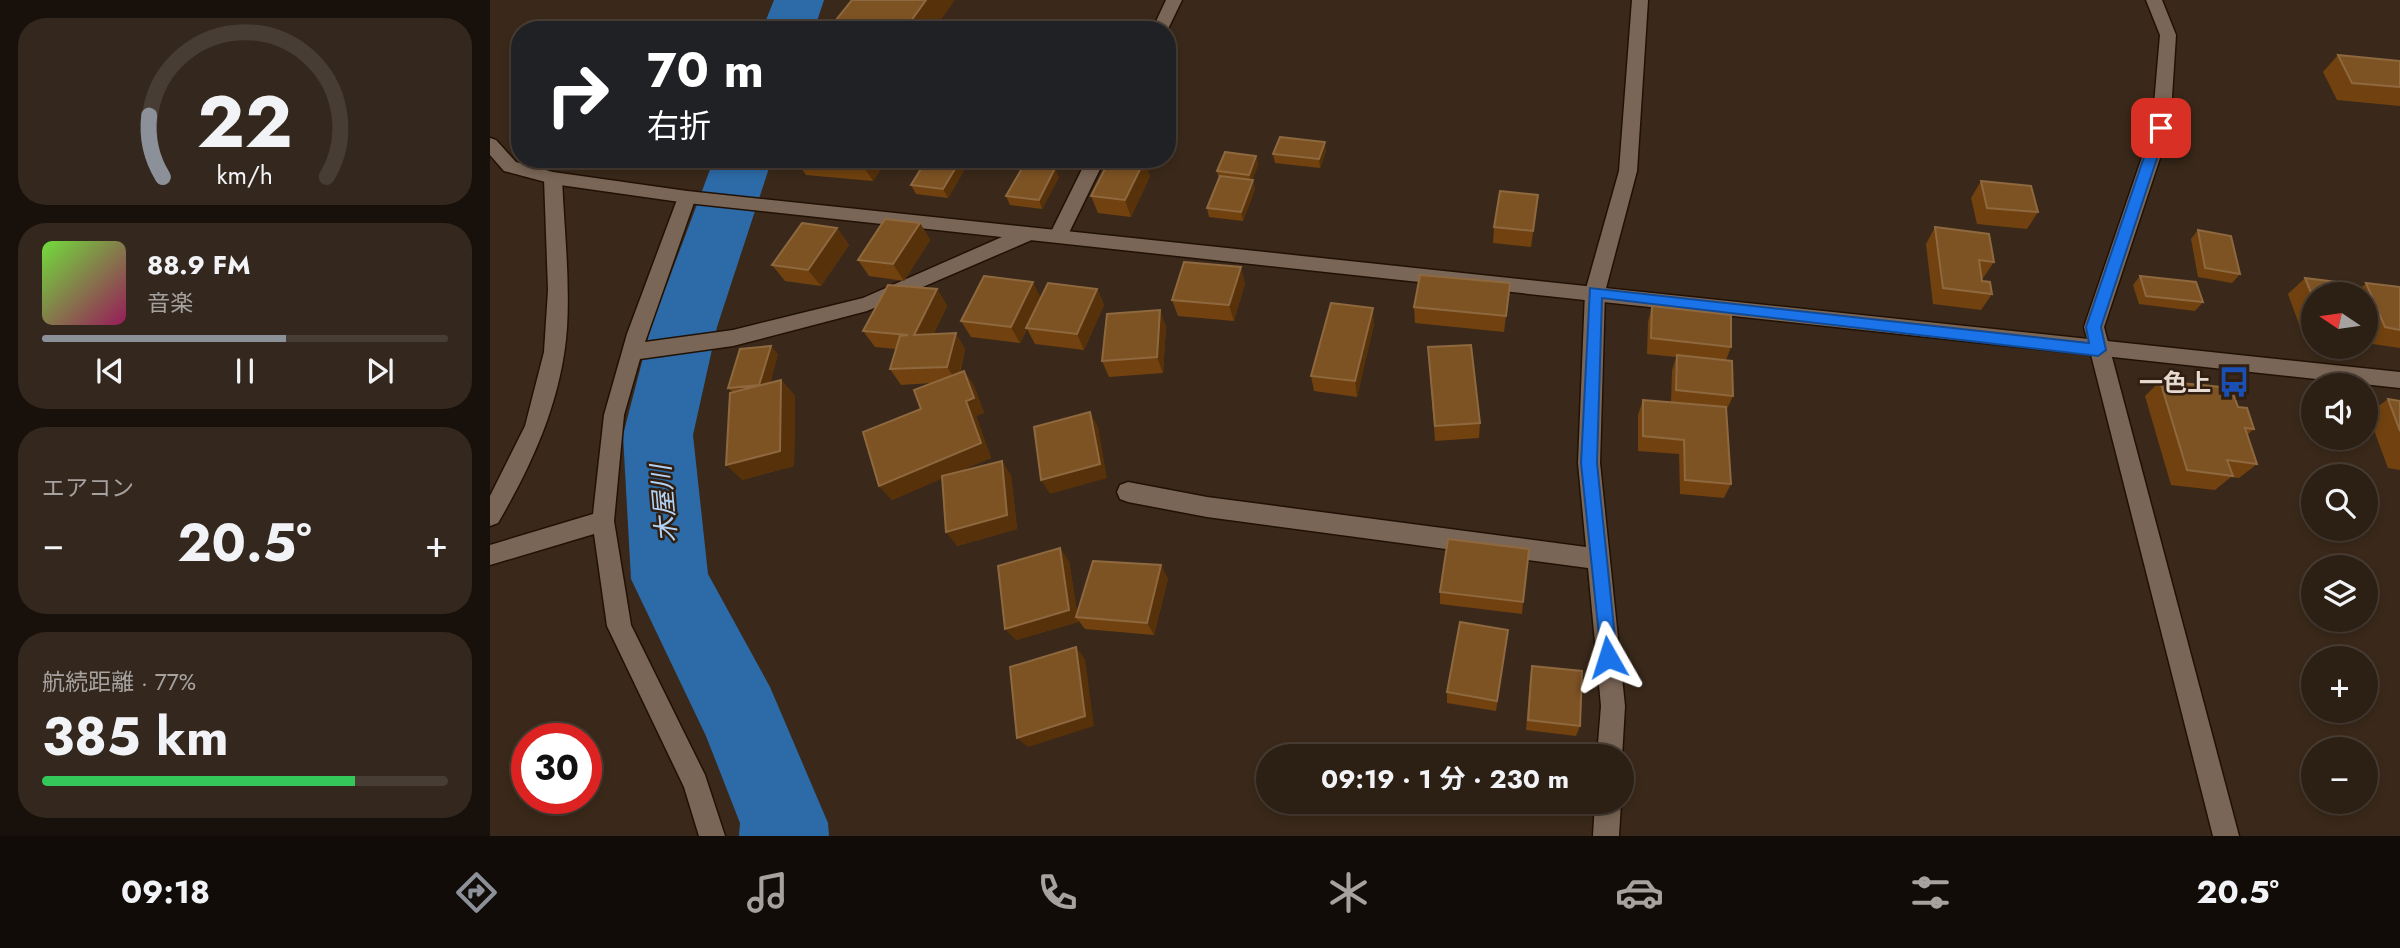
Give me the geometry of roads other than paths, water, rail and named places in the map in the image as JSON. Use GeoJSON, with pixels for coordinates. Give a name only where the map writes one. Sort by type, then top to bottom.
{"type":"FeatureCollection","features":[{"type":"Feature","properties":{"kind":"street"},"geometry":{"type":"LineString","coordinates":[[1164,21],[1174,0]]}},
{"type":"Feature","properties":{"kind":"street"},"geometry":{"type":"LineString","coordinates":[[1611,744],[1613,706],[1589,463],[1595,292],[1628,171],[1640,0]]}},
{"type":"Feature","properties":{"kind":"street"},"geometry":{"type":"LineString","coordinates":[[2154,0],[2168,35],[2161,128],[2094,327],[2226,836]]}},
{"type":"Feature","properties":{"kind":"street"},"geometry":{"type":"LineString","coordinates":[[490,144],[511,167]]}},
{"type":"Feature","properties":{"kind":"street"},"geometry":{"type":"LineString","coordinates":[[514,168],[553,178],[687,197],[1595,292],[2098,350],[2400,380]]}},
{"type":"Feature","properties":{"kind":"street"},"geometry":{"type":"LineString","coordinates":[[1058,236],[1092,168]]}},
{"type":"Feature","properties":{"kind":"street"},"geometry":{"type":"LineString","coordinates":[[490,516],[508,488],[541,412],[557,328],[553,178]]}},
{"type":"Feature","properties":{"kind":"street"},"geometry":{"type":"LineString","coordinates":[[687,197],[631,352],[614,415],[603,521],[619,626],[696,784],[712,836]]}},
{"type":"Feature","properties":{"kind":"street"},"geometry":{"type":"LineString","coordinates":[[631,352],[733,338],[867,304],[1027,234]]}},
{"type":"Feature","properties":{"kind":"street"},"geometry":{"type":"LineString","coordinates":[[1128,492],[1207,507],[1598,559]]}},
{"type":"Feature","properties":{"kind":"street"},"geometry":{"type":"LineString","coordinates":[[490,555],[603,521]]}},
{"type":"Feature","properties":{"kind":"street"},"geometry":{"type":"LineString","coordinates":[[1606,836],[1607,814]]}},
{"type":"Feature","properties":{"kind":"waterway","name":"木屋川"},"geometry":{"type":"LineString","coordinates":[[791,21],[799,0]]}},
{"type":"Feature","properties":{"kind":"waterway","name":"木屋川"},"geometry":{"type":"LineString","coordinates":[[740,168],[684,327],[658,435],[670,579],[740,716],[784,823],[784,836]]}},
{"type":"Feature","properties":{"kind":"place","name":"一色上"},"geometry":{"type":"Point","coordinates":[2234,382]}}]}
